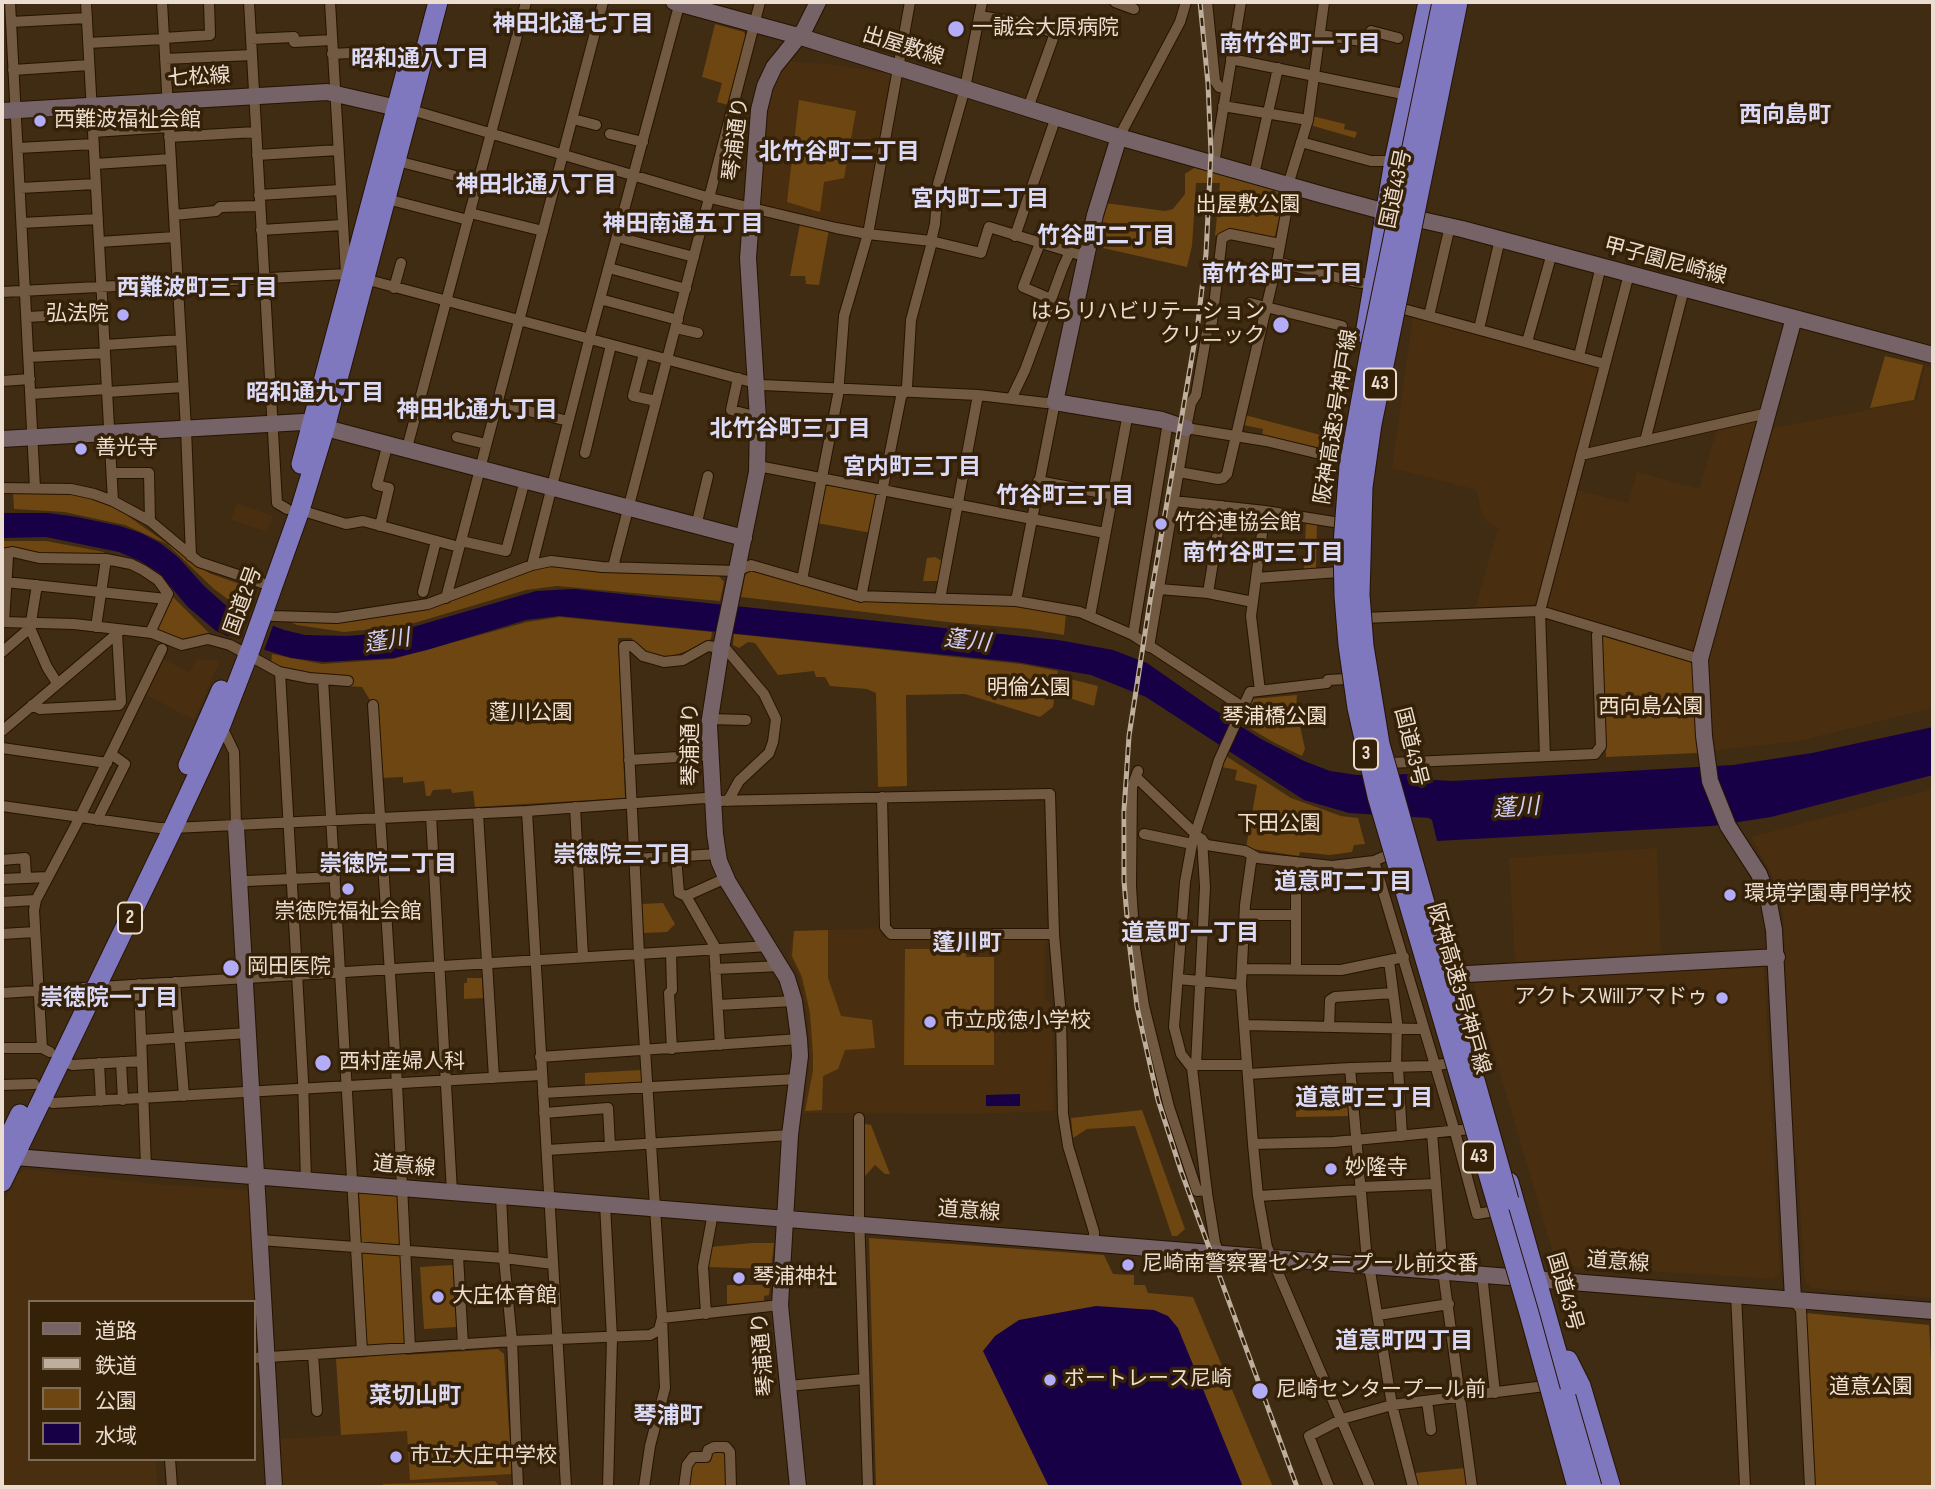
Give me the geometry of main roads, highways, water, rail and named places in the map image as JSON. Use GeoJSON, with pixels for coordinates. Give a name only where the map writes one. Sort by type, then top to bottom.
{"type":"FeatureCollection","features":[{"type":"Feature","properties":{"kind":"highway","name":"国道2号"},"geometry":{"type":"LineString","coordinates":[[354,277],[387,199],[397,162],[409,62],[425,2]]}},
{"type":"Feature","properties":{"kind":"highway","name":"国道2号"},"geometry":{"type":"LineString","coordinates":[[2,1182],[6,1155],[38,1091],[50,1053],[89,987],[166,828],[259,614],[319,426],[354,277],[438,2]]}},
{"type":"Feature","properties":{"kind":"highway","name":"国道43号"},"geometry":{"type":"LineString","coordinates":[[1427,2],[1394,161],[1345,460],[1339,572],[1347,679],[1364,765],[1382,827],[1382,858],[1463,1130],[1494,1211],[1575,1487]]}},
{"type":"Feature","properties":{"kind":"highway","name":"阪神高速3号神戸線"},"geometry":{"type":"LineString","coordinates":[[1441,2],[1373,333],[1349,465],[1343,544],[1343,596],[1357,708],[1377,796],[1529,1312],[1575,1487]]}},
{"type":"Feature","properties":{"kind":"highway","name":"阪神高速3号神戸線"},"geometry":{"type":"LineString","coordinates":[[1459,2],[1372,424],[1363,487],[1360,538],[1360,595],[1364,646],[1374,718],[1390,783],[1594,1487]]}},
{"type":"Feature","properties":{"kind":"highway","name":"国道43号"},"geometry":{"type":"LineString","coordinates":[[1459,2],[1374,421],[1367,472],[1362,551],[1363,618],[1371,681],[1390,767],[1594,1487]]}},
{"type":"Feature","properties":{"kind":"highway","name":"国道2号"},"geometry":{"type":"LineString","coordinates":[[259,614],[262,583],[294,510]]}},
{"type":"Feature","properties":{"kind":"highway","name":"国道2号"},"geometry":{"type":"LineString","coordinates":[[166,828],[222,724],[244,650]]}},
{"type":"Feature","properties":{"kind":"highway"},"geometry":{"type":"LineString","coordinates":[[1549,1325],[1581,1386],[1594,1404],[1621,1487]]}},
{"type":"Feature","properties":{"kind":"highway"},"geometry":{"type":"LineString","coordinates":[[1581,1386],[1611,1487]]}},
{"type":"Feature","properties":{"kind":"water","name":"蓬川"},"geometry":{"type":"Polygon","coordinates":[[[2,513],[48,513],[77,517],[141,533],[178,557],[204,586],[230,609],[284,630],[305,635],[383,633],[413,627],[536,591],[574,589],[1058,640],[1113,650],[1147,663],[1261,739],[1330,771],[1357,775],[1417,774],[1434,780],[1453,781],[1733,765],[1812,753],[1933,727],[1933,775],[1771,817],[1712,826],[1437,841],[1432,820],[1429,818],[1349,813],[1304,800],[1146,697],[1091,675],[1017,662],[559,616],[526,620],[394,658],[324,662],[291,658],[216,631],[188,607],[159,573],[119,552],[46,537],[2,538],[2,513]]]}},
{"type":"Feature","properties":{"kind":"water"},"geometry":{"type":"Polygon","coordinates":[[[1020,1094],[1020,1106],[986,1106],[986,1095],[1020,1094]]]}},
{"type":"Feature","properties":{"kind":"water"},"geometry":{"type":"Polygon","coordinates":[[[1096,1306],[1154,1310],[1168,1316],[1178,1328],[1243,1487],[1049,1487],[983,1351],[995,1336],[1019,1320],[1096,1306]]]}},
{"type":"Feature","properties":{"kind":"railway"},"geometry":{"type":"LineString","coordinates":[[1200,2],[1211,153],[1206,254],[1198,322],[1129,736],[1124,811],[1124,881],[1137,1007],[1158,1100],[1181,1171],[1297,1487]]}},
{"type":"Feature","properties":{"kind":"place","name":"一誠会大原病院"},"geometry":{"type":"Point","coordinates":[956,29]}},
{"type":"Feature","properties":{"kind":"place","name":"西難波福祉会館"},"geometry":{"type":"Point","coordinates":[40,121]}},
{"type":"Feature","properties":{"kind":"place","name":"弘法院"},"geometry":{"type":"Point","coordinates":[123,315]}},
{"type":"Feature","properties":{"kind":"place","name":"はら リハビリテーション クリニック"},"geometry":{"type":"Point","coordinates":[1281,325]}},
{"type":"Feature","properties":{"kind":"place","name":"善光寺"},"geometry":{"type":"Point","coordinates":[81,449]}},
{"type":"Feature","properties":{"kind":"place","name":"竹谷連協会館"},"geometry":{"type":"Point","coordinates":[1161,524]}},
{"type":"Feature","properties":{"kind":"place","name":"崇徳院福祉会館"},"geometry":{"type":"Point","coordinates":[348,889]}},
{"type":"Feature","properties":{"kind":"place","name":"環境学園専門学校"},"geometry":{"type":"Point","coordinates":[1730,895]}},
{"type":"Feature","properties":{"kind":"place","name":"岡田医院"},"geometry":{"type":"Point","coordinates":[231,968]}},
{"type":"Feature","properties":{"kind":"place","name":"アクトスWillアマドゥ"},"geometry":{"type":"Point","coordinates":[1722,998]}},
{"type":"Feature","properties":{"kind":"place","name":"市立成徳小学校"},"geometry":{"type":"Point","coordinates":[930,1022]}},
{"type":"Feature","properties":{"kind":"place","name":"西村産婦人科"},"geometry":{"type":"Point","coordinates":[323,1063]}},
{"type":"Feature","properties":{"kind":"place","name":"妙隆寺"},"geometry":{"type":"Point","coordinates":[1331,1169]}},
{"type":"Feature","properties":{"kind":"place","name":"尼崎南警察署センタープール前交番"},"geometry":{"type":"Point","coordinates":[1128,1265]}},
{"type":"Feature","properties":{"kind":"place","name":"琴浦神社"},"geometry":{"type":"Point","coordinates":[739,1278]}},
{"type":"Feature","properties":{"kind":"place","name":"大庄体育館"},"geometry":{"type":"Point","coordinates":[438,1297]}},
{"type":"Feature","properties":{"kind":"place","name":"ボートレース尼崎"},"geometry":{"type":"Point","coordinates":[1050,1380]}},
{"type":"Feature","properties":{"kind":"place","name":"尼崎センタープール前"},"geometry":{"type":"Point","coordinates":[1260,1391]}},
{"type":"Feature","properties":{"kind":"place","name":"市立大庄中学校"},"geometry":{"type":"Point","coordinates":[396,1457]}},
{"type":"Feature","properties":{"kind":"district","name":"神田北通七丁目"},"geometry":{"type":"Point","coordinates":[573,25]}},
{"type":"Feature","properties":{"kind":"district","name":"南竹谷町一丁目"},"geometry":{"type":"Point","coordinates":[1300,45]}},
{"type":"Feature","properties":{"kind":"district","name":"昭和通八丁目"},"geometry":{"type":"Point","coordinates":[420,60]}},
{"type":"Feature","properties":{"kind":"district","name":"西向島町"},"geometry":{"type":"Point","coordinates":[1785,116]}},
{"type":"Feature","properties":{"kind":"district","name":"北竹谷町二丁目"},"geometry":{"type":"Point","coordinates":[839,153]}},
{"type":"Feature","properties":{"kind":"district","name":"神田北通八丁目"},"geometry":{"type":"Point","coordinates":[536,186]}},
{"type":"Feature","properties":{"kind":"district","name":"宮内町二丁目"},"geometry":{"type":"Point","coordinates":[980,200]}},
{"type":"Feature","properties":{"kind":"district","name":"神田南通五丁目"},"geometry":{"type":"Point","coordinates":[683,225]}},
{"type":"Feature","properties":{"kind":"district","name":"竹谷町二丁目"},"geometry":{"type":"Point","coordinates":[1106,237]}},
{"type":"Feature","properties":{"kind":"district","name":"南竹谷町二丁目"},"geometry":{"type":"Point","coordinates":[1282,275]}},
{"type":"Feature","properties":{"kind":"district","name":"西難波町三丁目"},"geometry":{"type":"Point","coordinates":[197,289]}},
{"type":"Feature","properties":{"kind":"district","name":"昭和通九丁目"},"geometry":{"type":"Point","coordinates":[315,394]}},
{"type":"Feature","properties":{"kind":"district","name":"神田北通九丁目"},"geometry":{"type":"Point","coordinates":[477,411]}},
{"type":"Feature","properties":{"kind":"district","name":"北竹谷町三丁目"},"geometry":{"type":"Point","coordinates":[790,430]}},
{"type":"Feature","properties":{"kind":"district","name":"宮内町三丁目"},"geometry":{"type":"Point","coordinates":[912,468]}},
{"type":"Feature","properties":{"kind":"district","name":"竹谷町三丁目"},"geometry":{"type":"Point","coordinates":[1065,497]}},
{"type":"Feature","properties":{"kind":"district","name":"南竹谷町三丁目"},"geometry":{"type":"Point","coordinates":[1263,554]}},
{"type":"Feature","properties":{"kind":"district","name":"崇徳院三丁目"},"geometry":{"type":"Point","coordinates":[622,856]}},
{"type":"Feature","properties":{"kind":"district","name":"崇徳院二丁目"},"geometry":{"type":"Point","coordinates":[388,865]}},
{"type":"Feature","properties":{"kind":"district","name":"道意町二丁目"},"geometry":{"type":"Point","coordinates":[1343,883]}},
{"type":"Feature","properties":{"kind":"district","name":"道意町一丁目"},"geometry":{"type":"Point","coordinates":[1190,934]}},
{"type":"Feature","properties":{"kind":"district","name":"蓬川町"},"geometry":{"type":"Point","coordinates":[967,944]}},
{"type":"Feature","properties":{"kind":"district","name":"崇徳院一丁目"},"geometry":{"type":"Point","coordinates":[109,999]}},
{"type":"Feature","properties":{"kind":"district","name":"道意町三丁目"},"geometry":{"type":"Point","coordinates":[1364,1099]}},
{"type":"Feature","properties":{"kind":"district","name":"道意町四丁目"},"geometry":{"type":"Point","coordinates":[1404,1342]}},
{"type":"Feature","properties":{"kind":"district","name":"菜切山町"},"geometry":{"type":"Point","coordinates":[415,1397]}},
{"type":"Feature","properties":{"kind":"district","name":"琴浦町"},"geometry":{"type":"Point","coordinates":[668,1417]}},
{"type":"Feature","properties":{"kind":"park label","name":"出屋敷公園"},"geometry":{"type":"Point","coordinates":[1248,206]}},
{"type":"Feature","properties":{"kind":"park label","name":"明倫公園"},"geometry":{"type":"Point","coordinates":[1029,689]}},
{"type":"Feature","properties":{"kind":"park label","name":"西向島公園"},"geometry":{"type":"Point","coordinates":[1651,708]}},
{"type":"Feature","properties":{"kind":"park label","name":"蓬川公園"},"geometry":{"type":"Point","coordinates":[531,714]}},
{"type":"Feature","properties":{"kind":"park label","name":"琴浦橋公園"},"geometry":{"type":"Point","coordinates":[1275,718]}},
{"type":"Feature","properties":{"kind":"park label","name":"下田公園"},"geometry":{"type":"Point","coordinates":[1279,825]}},
{"type":"Feature","properties":{"kind":"park label","name":"道意公園"},"geometry":{"type":"Point","coordinates":[1871,1388]}}]}
